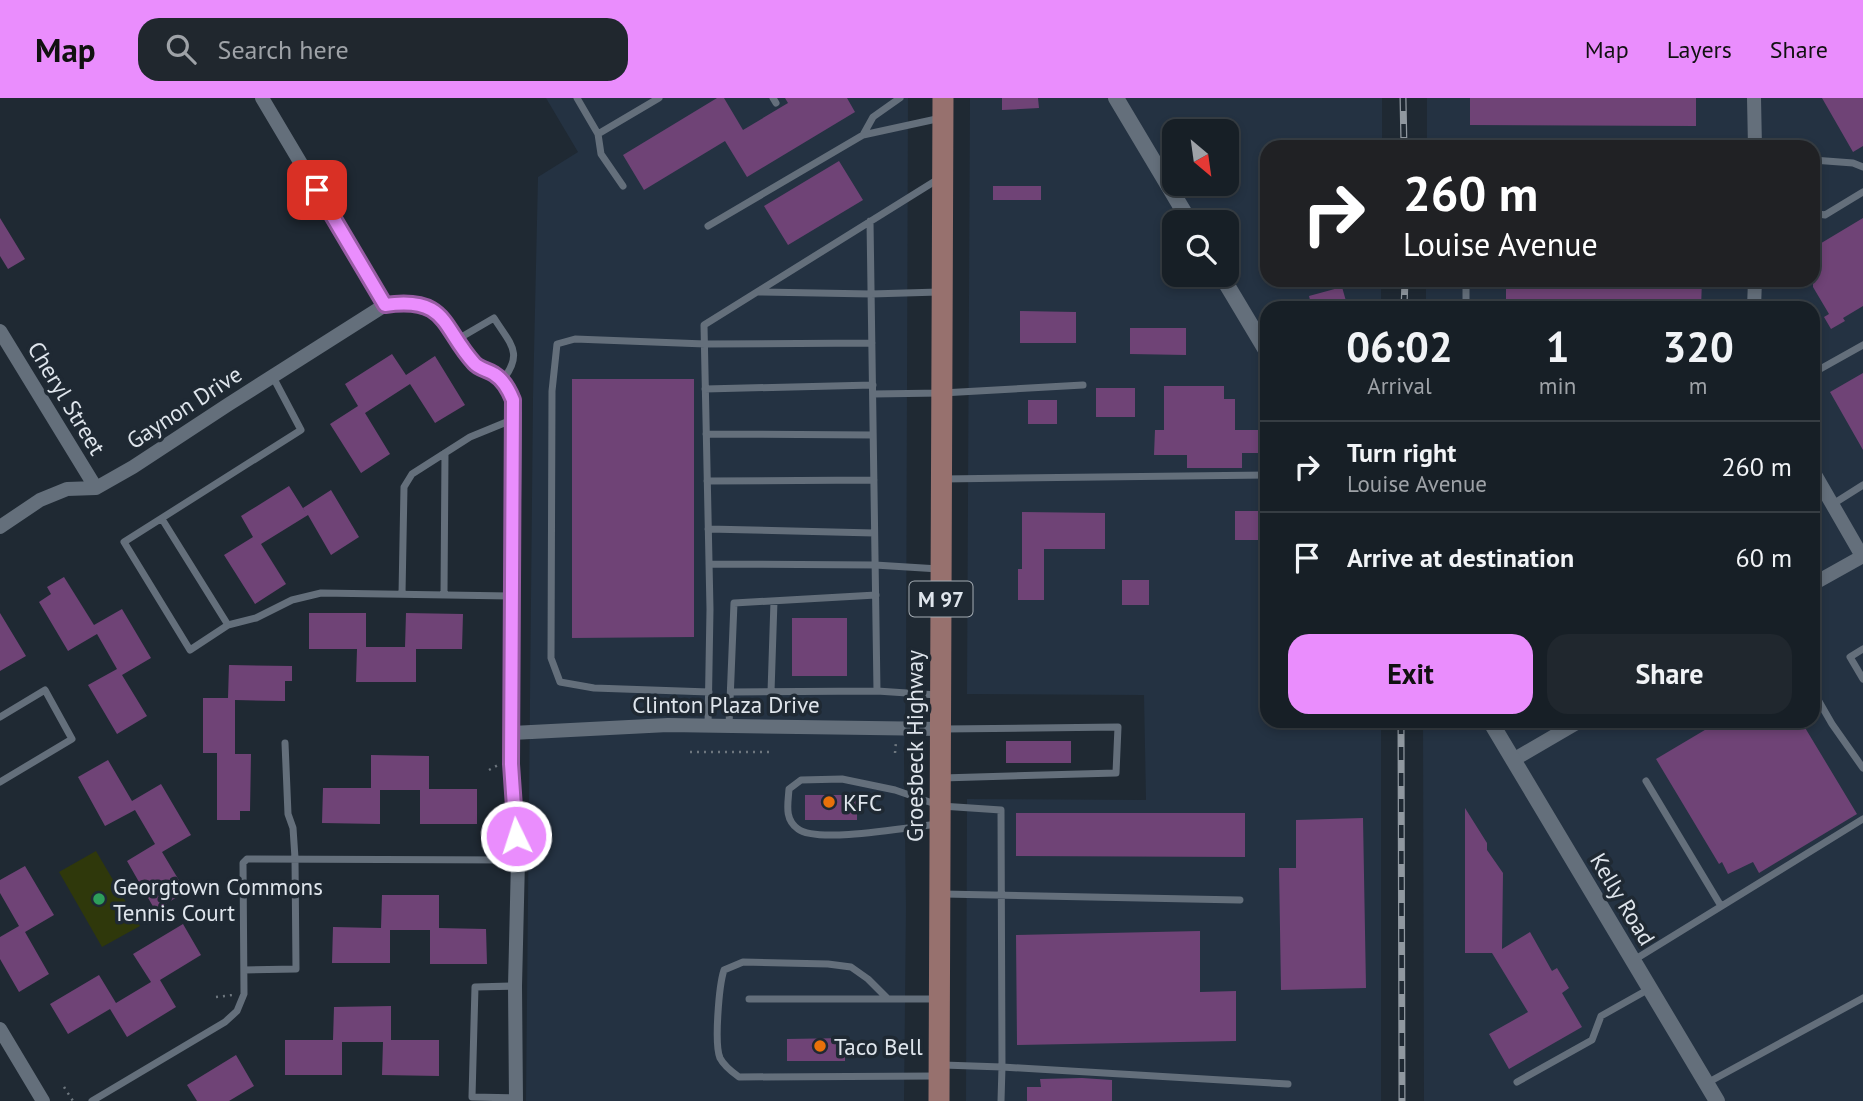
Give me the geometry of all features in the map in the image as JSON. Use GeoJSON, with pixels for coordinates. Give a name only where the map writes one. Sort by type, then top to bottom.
{"type":"FeatureCollection","features":[{"type":"Feature","properties":{"kind":"main road","name":"Groesbeck Highway"},"geometry":{"type":"LineString","coordinates":[[939,1101],[943,108]]}},
{"type":"Feature","properties":{"kind":"street"},"geometry":{"type":"LineString","coordinates":[[262,98],[385,305],[405,302],[432,311],[445,320],[476,365],[502,381],[513,400],[511,764],[518,860],[514,986],[516,1100]]}},
{"type":"Feature","properties":{"kind":"street"},"geometry":{"type":"LineString","coordinates":[[1116,98],[1183,210]]}},
{"type":"Feature","properties":{"kind":"street"},"geometry":{"type":"LineString","coordinates":[[1754,98],[1755,140]]}},
{"type":"Feature","properties":{"kind":"street"},"geometry":{"type":"LineString","coordinates":[[1228,287],[1260,340]]}},
{"type":"Feature","properties":{"kind":"street","name":"Gaynon Drive"},"geometry":{"type":"LineString","coordinates":[[0,527],[40,500],[66,489],[96,488],[133,467],[385,305]]}},
{"type":"Feature","properties":{"kind":"street","name":"Cheryl Street"},"geometry":{"type":"LineString","coordinates":[[0,331],[96,488]]}},
{"type":"Feature","properties":{"kind":"street"},"geometry":{"type":"LineString","coordinates":[[1820,483],[1863,557],[1820,578]]}},
{"type":"Feature","properties":{"kind":"street","name":"Clinton Plaza Drive"},"geometry":{"type":"LineString","coordinates":[[512,733],[668,724],[941,729]]}},
{"type":"Feature","properties":{"kind":"street","name":"Kelly Road"},"geometry":{"type":"LineString","coordinates":[[1494,728],[1717,1101]]}},
{"type":"Feature","properties":{"kind":"street"},"geometry":{"type":"LineString","coordinates":[[1513,760],[1568,728]]}},
{"type":"Feature","properties":{"kind":"street"},"geometry":{"type":"LineString","coordinates":[[0,1029],[43,1101]]}},
{"type":"Feature","properties":{"kind":"lane"},"geometry":{"type":"LineString","coordinates":[[577,98],[598,134],[601,154],[623,186]]}},
{"type":"Feature","properties":{"kind":"lane"},"geometry":{"type":"LineString","coordinates":[[598,134],[659,98]]}},
{"type":"Feature","properties":{"kind":"lane"},"geometry":{"type":"LineString","coordinates":[[863,135],[873,117],[900,98]]}},
{"type":"Feature","properties":{"kind":"lane"},"geometry":{"type":"LineString","coordinates":[[708,226],[863,135],[943,108]]}},
{"type":"Feature","properties":{"kind":"lane"},"geometry":{"type":"LineString","coordinates":[[1820,161],[1853,163],[1863,167]]}},
{"type":"Feature","properties":{"kind":"lane"},"geometry":{"type":"LineString","coordinates":[[708,725],[709,564],[704,325],[943,176]]}},
{"type":"Feature","properties":{"kind":"lane"},"geometry":{"type":"LineString","coordinates":[[1820,215],[1825,215],[1863,192]]}},
{"type":"Feature","properties":{"kind":"lane"},"geometry":{"type":"LineString","coordinates":[[870,221],[877,691]]}},
{"type":"Feature","properties":{"kind":"lane"},"geometry":{"type":"LineString","coordinates":[[756,292],[943,292]]}},
{"type":"Feature","properties":{"kind":"lane"},"geometry":{"type":"LineString","coordinates":[[458,339],[494,318],[514,350],[513,367],[502,381]]}},
{"type":"Feature","properties":{"kind":"lane"},"geometry":{"type":"LineString","coordinates":[[709,692],[594,688],[560,682],[551,658],[552,391],[557,344],[575,339],[705,344],[872,343]]}},
{"type":"Feature","properties":{"kind":"lane"},"geometry":{"type":"LineString","coordinates":[[1820,369],[1863,345]]}},
{"type":"Feature","properties":{"kind":"lane"},"geometry":{"type":"LineString","coordinates":[[273,376],[301,430],[124,542],[190,650],[228,625],[256,618],[292,600],[321,593],[513,596]]}},
{"type":"Feature","properties":{"kind":"lane"},"geometry":{"type":"LineString","coordinates":[[705,389],[873,385]]}},
{"type":"Feature","properties":{"kind":"lane"},"geometry":{"type":"LineString","coordinates":[[873,394],[1083,385]]}},
{"type":"Feature","properties":{"kind":"lane"},"geometry":{"type":"LineString","coordinates":[[402,594],[404,487],[412,474],[470,438],[514,418]]}},
{"type":"Feature","properties":{"kind":"lane"},"geometry":{"type":"LineString","coordinates":[[706,434],[873,435]]}},
{"type":"Feature","properties":{"kind":"lane"},"geometry":{"type":"LineString","coordinates":[[444,595],[445,453]]}},
{"type":"Feature","properties":{"kind":"lane"},"geometry":{"type":"LineString","coordinates":[[942,479],[1260,475]]}},
{"type":"Feature","properties":{"kind":"lane"},"geometry":{"type":"LineString","coordinates":[[707,481],[874,480]]}},
{"type":"Feature","properties":{"kind":"lane"},"geometry":{"type":"LineString","coordinates":[[1832,504],[1863,485]]}},
{"type":"Feature","properties":{"kind":"lane"},"geometry":{"type":"LineString","coordinates":[[162,519],[228,625]]}},
{"type":"Feature","properties":{"kind":"lane"},"geometry":{"type":"LineString","coordinates":[[708,529],[874,533]]}},
{"type":"Feature","properties":{"kind":"lane"},"geometry":{"type":"LineString","coordinates":[[709,564],[874,565],[941,570]]}},
{"type":"Feature","properties":{"kind":"lane"},"geometry":{"type":"LineString","coordinates":[[729,725],[734,603],[876,595]]}},
{"type":"Feature","properties":{"kind":"lane"},"geometry":{"type":"LineString","coordinates":[[771,692],[774,601]]}},
{"type":"Feature","properties":{"kind":"lane"},"geometry":{"type":"LineString","coordinates":[[1863,649],[1850,657],[1863,679]]}},
{"type":"Feature","properties":{"kind":"lane"},"geometry":{"type":"LineString","coordinates":[[0,717],[45,690],[72,739],[0,782]]}},
{"type":"Feature","properties":{"kind":"lane"},"geometry":{"type":"LineString","coordinates":[[730,692],[877,691],[941,695]]}},
{"type":"Feature","properties":{"kind":"lane"},"geometry":{"type":"LineString","coordinates":[[1820,703],[1863,768]]}},
{"type":"Feature","properties":{"kind":"lane"},"geometry":{"type":"LineString","coordinates":[[941,729],[1118,727],[1116,773],[941,778]]}},
{"type":"Feature","properties":{"kind":"lane"},"geometry":{"type":"LineString","coordinates":[[244,970],[296,969],[295,858],[293,828],[288,814],[285,743]]}},
{"type":"Feature","properties":{"kind":"lane"},"geometry":{"type":"LineString","coordinates":[[941,815],[895,790],[842,779],[801,780],[789,789],[786,813],[796,828],[808,835],[843,835],[941,815],[1001,810],[1001,1101]]}},
{"type":"Feature","properties":{"kind":"lane"},"geometry":{"type":"LineString","coordinates":[[1646,781],[1721,906]]}},
{"type":"Feature","properties":{"kind":"lane"},"geometry":{"type":"LineString","coordinates":[[1633,960],[1863,819]]}},
{"type":"Feature","properties":{"kind":"lane"},"geometry":{"type":"LineString","coordinates":[[92,1101],[225,1022],[242,1003],[243,863],[247,859],[518,860]]}},
{"type":"Feature","properties":{"kind":"lane"},"geometry":{"type":"LineString","coordinates":[[940,894],[1240,900]]}},
{"type":"Feature","properties":{"kind":"lane"},"geometry":{"type":"LineString","coordinates":[[887,998],[851,967],[743,962],[724,970],[719,986],[719,1056],[727,1068],[739,1077],[1002,1067],[1288,1084]]}},
{"type":"Feature","properties":{"kind":"lane"},"geometry":{"type":"LineString","coordinates":[[514,986],[475,987],[472,1097],[516,1100]]}},
{"type":"Feature","properties":{"kind":"lane"},"geometry":{"type":"LineString","coordinates":[[1517,1082],[1592,1040],[1601,1016],[1650,988]]}},
{"type":"Feature","properties":{"kind":"lane"},"geometry":{"type":"LineString","coordinates":[[1707,1083],[1863,998]]}},
{"type":"Feature","properties":{"kind":"lane"},"geometry":{"type":"LineString","coordinates":[[749,999],[939,999]]}},
{"type":"Feature","properties":{"kind":"path"},"geometry":{"type":"LineString","coordinates":[[690,752],[771,752]]}},
{"type":"Feature","properties":{"kind":"path"},"geometry":{"type":"LineString","coordinates":[[64,1087],[73,1101]]}},
{"type":"Feature","properties":{"kind":"shaded area"},"geometry":{"type":"Polygon","coordinates":[[[546,98],[908,98],[904,1101],[526,1101],[533,398],[538,177],[578,152],[546,98]]]}},
{"type":"Feature","properties":{"kind":"shaded area"},"geometry":{"type":"Polygon","coordinates":[[[970,98],[1382,98],[1382,140],[1260,140],[1260,287],[1381,287],[1381,301],[1260,301],[1260,728],[1381,728],[1381,1101],[966,1101],[967,799],[1146,800],[1144,695],[967,694],[970,98]]]}},
{"type":"Feature","properties":{"kind":"shaded area"},"geometry":{"type":"Polygon","coordinates":[[[1427,98],[1863,98],[1863,1101],[1424,1101],[1423,728],[1820,728],[1820,301],[1426,301],[1426,287],[1820,287],[1820,140],[1427,140],[1427,98]]]}},
{"type":"Feature","properties":{"kind":"green space","name":"Georgtown Commons Tennis Court"},"geometry":{"type":"Polygon","coordinates":[[[96,851],[140,926],[102,947],[59,872],[96,851]]]}},
{"type":"Feature","properties":{"kind":"building"},"geometry":{"type":"Polygon","coordinates":[[[717,98],[724,98],[743,130],[788,103],[785,98],[847,98],[855,112],[747,177],[725,141],[644,190],[623,155],[717,98]]]}},
{"type":"Feature","properties":{"kind":"building"},"geometry":{"type":"Polygon","coordinates":[[[1002,98],[1038,98],[1039,108],[1002,110],[1002,98]]]}},
{"type":"Feature","properties":{"kind":"building"},"geometry":{"type":"Polygon","coordinates":[[[1470,98],[1696,98],[1696,126],[1470,125],[1470,98]]]}},
{"type":"Feature","properties":{"kind":"building"},"geometry":{"type":"Polygon","coordinates":[[[1822,98],[1863,98],[1863,146],[1853,152],[1822,98]]]}},
{"type":"Feature","properties":{"kind":"building"},"geometry":{"type":"Polygon","coordinates":[[[839,161],[863,200],[788,245],[764,206],[839,161]]]}},
{"type":"Feature","properties":{"kind":"building"},"geometry":{"type":"Polygon","coordinates":[[[993,186],[1041,186],[1041,200],[993,200],[993,186]]]}},
{"type":"Feature","properties":{"kind":"building"},"geometry":{"type":"Polygon","coordinates":[[[0,218],[25,259],[8,269],[0,256],[0,218]]]}},
{"type":"Feature","properties":{"kind":"building"},"geometry":{"type":"Polygon","coordinates":[[[1863,218],[1863,306],[1831,329],[1824,317],[1829,314],[1813,287],[1820,287],[1820,244],[1863,218]]]}},
{"type":"Feature","properties":{"kind":"building"},"geometry":{"type":"Polygon","coordinates":[[[1342,287],[1346,301],[1310,301],[1309,296],[1342,287]]]}},
{"type":"Feature","properties":{"kind":"building"},"geometry":{"type":"Polygon","coordinates":[[[1506,287],[1702,287],[1701,301],[1506,301],[1506,287]]]}},
{"type":"Feature","properties":{"kind":"building"},"geometry":{"type":"Polygon","coordinates":[[[1020,311],[1076,312],[1076,343],[1020,343],[1020,311]]]}},
{"type":"Feature","properties":{"kind":"building"},"geometry":{"type":"Polygon","coordinates":[[[1130,328],[1186,328],[1186,355],[1130,354],[1130,328]]]}},
{"type":"Feature","properties":{"kind":"building"},"geometry":{"type":"Polygon","coordinates":[[[392,354],[406,375],[435,356],[465,405],[435,423],[410,384],[365,413],[390,454],[361,473],[330,424],[358,406],[345,384],[392,354]]]}},
{"type":"Feature","properties":{"kind":"building"},"geometry":{"type":"Polygon","coordinates":[[[1863,373],[1863,450],[1830,392],[1863,373]]]}},
{"type":"Feature","properties":{"kind":"building"},"geometry":{"type":"Polygon","coordinates":[[[572,379],[694,379],[694,637],[572,638],[572,379]]]}},
{"type":"Feature","properties":{"kind":"building"},"geometry":{"type":"Polygon","coordinates":[[[1164,386],[1224,386],[1224,399],[1235,399],[1235,430],[1258,430],[1258,453],[1242,453],[1242,468],[1187,468],[1187,455],[1154,455],[1155,430],[1164,430],[1164,386]]]}},
{"type":"Feature","properties":{"kind":"building"},"geometry":{"type":"Polygon","coordinates":[[[1096,388],[1135,388],[1135,417],[1096,417],[1096,388]]]}},
{"type":"Feature","properties":{"kind":"building"},"geometry":{"type":"Polygon","coordinates":[[[1028,400],[1057,400],[1057,424],[1028,424],[1028,400]]]}},
{"type":"Feature","properties":{"kind":"building"},"geometry":{"type":"Polygon","coordinates":[[[289,486],[306,513],[303,508],[331,490],[359,537],[331,555],[308,515],[261,544],[286,584],[255,604],[224,555],[253,537],[241,516],[289,486]]]}},
{"type":"Feature","properties":{"kind":"building"},"geometry":{"type":"Polygon","coordinates":[[[1235,511],[1260,511],[1260,540],[1235,540],[1235,511]]]}},
{"type":"Feature","properties":{"kind":"building"},"geometry":{"type":"Polygon","coordinates":[[[1022,512],[1105,513],[1105,549],[1044,549],[1044,600],[1018,600],[1018,569],[1022,569],[1022,512]]]}},
{"type":"Feature","properties":{"kind":"building"},"geometry":{"type":"Polygon","coordinates":[[[64,577],[94,625],[122,609],[151,658],[122,675],[147,716],[117,734],[88,685],[117,669],[97,634],[68,651],[39,602],[51,594],[47,587],[64,577]]]}},
{"type":"Feature","properties":{"kind":"building"},"geometry":{"type":"Polygon","coordinates":[[[1122,580],[1149,580],[1149,605],[1122,605],[1122,580]]]}},
{"type":"Feature","properties":{"kind":"building"},"geometry":{"type":"Polygon","coordinates":[[[0,613],[26,656],[0,671],[0,613]]]}},
{"type":"Feature","properties":{"kind":"building"},"geometry":{"type":"Polygon","coordinates":[[[309,613],[366,613],[366,647],[405,647],[406,613],[463,614],[462,649],[416,649],[416,682],[356,682],[357,649],[309,649],[309,613]]]}},
{"type":"Feature","properties":{"kind":"building"},"geometry":{"type":"Polygon","coordinates":[[[792,618],[847,618],[847,676],[792,676],[792,618]]]}},
{"type":"Feature","properties":{"kind":"building"},"geometry":{"type":"Polygon","coordinates":[[[229,665],[292,666],[292,681],[285,681],[285,701],[235,700],[235,754],[251,754],[250,811],[240,811],[240,820],[217,820],[217,753],[203,753],[203,698],[228,698],[229,665]]]}},
{"type":"Feature","properties":{"kind":"building"},"geometry":{"type":"Polygon","coordinates":[[[1708,728],[1805,728],[1857,814],[1759,873],[1753,862],[1728,874],[1722,862],[1719,864],[1656,759],[1708,728]]]}},
{"type":"Feature","properties":{"kind":"building"},"geometry":{"type":"Polygon","coordinates":[[[1006,741],[1071,741],[1071,763],[1006,763],[1006,741]]]}},
{"type":"Feature","properties":{"kind":"building"},"geometry":{"type":"Polygon","coordinates":[[[371,755],[429,756],[429,789],[477,789],[477,824],[420,824],[420,790],[380,790],[380,824],[322,823],[323,788],[371,788],[371,755]]]}},
{"type":"Feature","properties":{"kind":"building"},"geometry":{"type":"Polygon","coordinates":[[[108,760],[132,801],[161,784],[191,835],[162,852],[186,892],[155,910],[127,861],[155,844],[135,810],[105,826],[78,777],[108,760]]]}},
{"type":"Feature","properties":{"kind":"building"},"geometry":{"type":"Polygon","coordinates":[[[805,795],[857,795],[857,820],[805,820],[805,795]]]}},
{"type":"Feature","properties":{"kind":"building"},"geometry":{"type":"Polygon","coordinates":[[[1465,808],[1487,843],[1487,850],[1503,873],[1502,949],[1530,932],[1552,971],[1557,968],[1569,988],[1562,993],[1582,1027],[1509,1069],[1489,1034],[1528,1012],[1492,953],[1465,953],[1465,808]]]}},
{"type":"Feature","properties":{"kind":"building"},"geometry":{"type":"Polygon","coordinates":[[[1016,813],[1245,813],[1245,857],[1016,856],[1016,813]]]}},
{"type":"Feature","properties":{"kind":"building"},"geometry":{"type":"Polygon","coordinates":[[[1363,818],[1366,988],[1281,990],[1279,868],[1296,868],[1296,820],[1363,818]]]}},
{"type":"Feature","properties":{"kind":"building"},"geometry":{"type":"Polygon","coordinates":[[[25,866],[54,915],[25,932],[49,974],[19,992],[0,959],[0,937],[19,926],[0,893],[0,880],[25,866]]]}},
{"type":"Feature","properties":{"kind":"building"},"geometry":{"type":"Polygon","coordinates":[[[382,895],[439,895],[439,928],[486,929],[487,964],[430,964],[430,930],[390,930],[390,963],[332,963],[333,927],[381,928],[382,895]]]}},
{"type":"Feature","properties":{"kind":"building"},"geometry":{"type":"Polygon","coordinates":[[[183,924],[201,955],[160,980],[176,1007],[127,1037],[110,1009],[68,1034],[50,1004],[99,975],[116,1003],[151,982],[133,954],[183,924]]]}},
{"type":"Feature","properties":{"kind":"building"},"geometry":{"type":"Polygon","coordinates":[[[1200,931],[1200,992],[1236,991],[1236,1041],[1017,1045],[1016,935],[1200,931]]]}},
{"type":"Feature","properties":{"kind":"building"},"geometry":{"type":"Polygon","coordinates":[[[391,1006],[391,1040],[439,1040],[439,1076],[382,1075],[383,1042],[342,1042],[342,1075],[285,1075],[285,1040],[333,1040],[334,1007],[391,1006]]]}},
{"type":"Feature","properties":{"kind":"building"},"geometry":{"type":"Polygon","coordinates":[[[845,1038],[845,1061],[787,1061],[787,1039],[845,1038]]]}},
{"type":"Feature","properties":{"kind":"building"},"geometry":{"type":"Polygon","coordinates":[[[236,1055],[254,1086],[229,1101],[197,1101],[187,1085],[236,1055]]]}},
{"type":"Feature","properties":{"kind":"building"},"geometry":{"type":"Polygon","coordinates":[[[1040,1079],[1112,1080],[1112,1101],[1027,1101],[1027,1087],[1041,1087],[1040,1079]]]}},
{"type":"Feature","properties":{"kind":"railway"},"geometry":{"type":"LineString","coordinates":[[1403,98],[1404,140]]}},
{"type":"Feature","properties":{"kind":"railway"},"geometry":{"type":"LineString","coordinates":[[1404,301],[1405,287]]}},
{"type":"Feature","properties":{"kind":"railway"},"geometry":{"type":"LineString","coordinates":[[1401,728],[1402,1101]]}},
{"type":"Feature","properties":{"kind":"place","name":"KFC"},"geometry":{"type":"Point","coordinates":[829,802]}},
{"type":"Feature","properties":{"kind":"place","name":"Georgtown Commons Tennis Court"},"geometry":{"type":"Point","coordinates":[99,899]}},
{"type":"Feature","properties":{"kind":"place","name":"Taco Bell"},"geometry":{"type":"Point","coordinates":[820,1046]}},
{"type":"Feature","properties":{"kind":"route"},"geometry":{"type":"LineString","coordinates":[[317,190],[385,305],[405,302],[419,305],[445,320],[476,365],[502,381],[513,400],[511,764],[516,836]]}}]}
